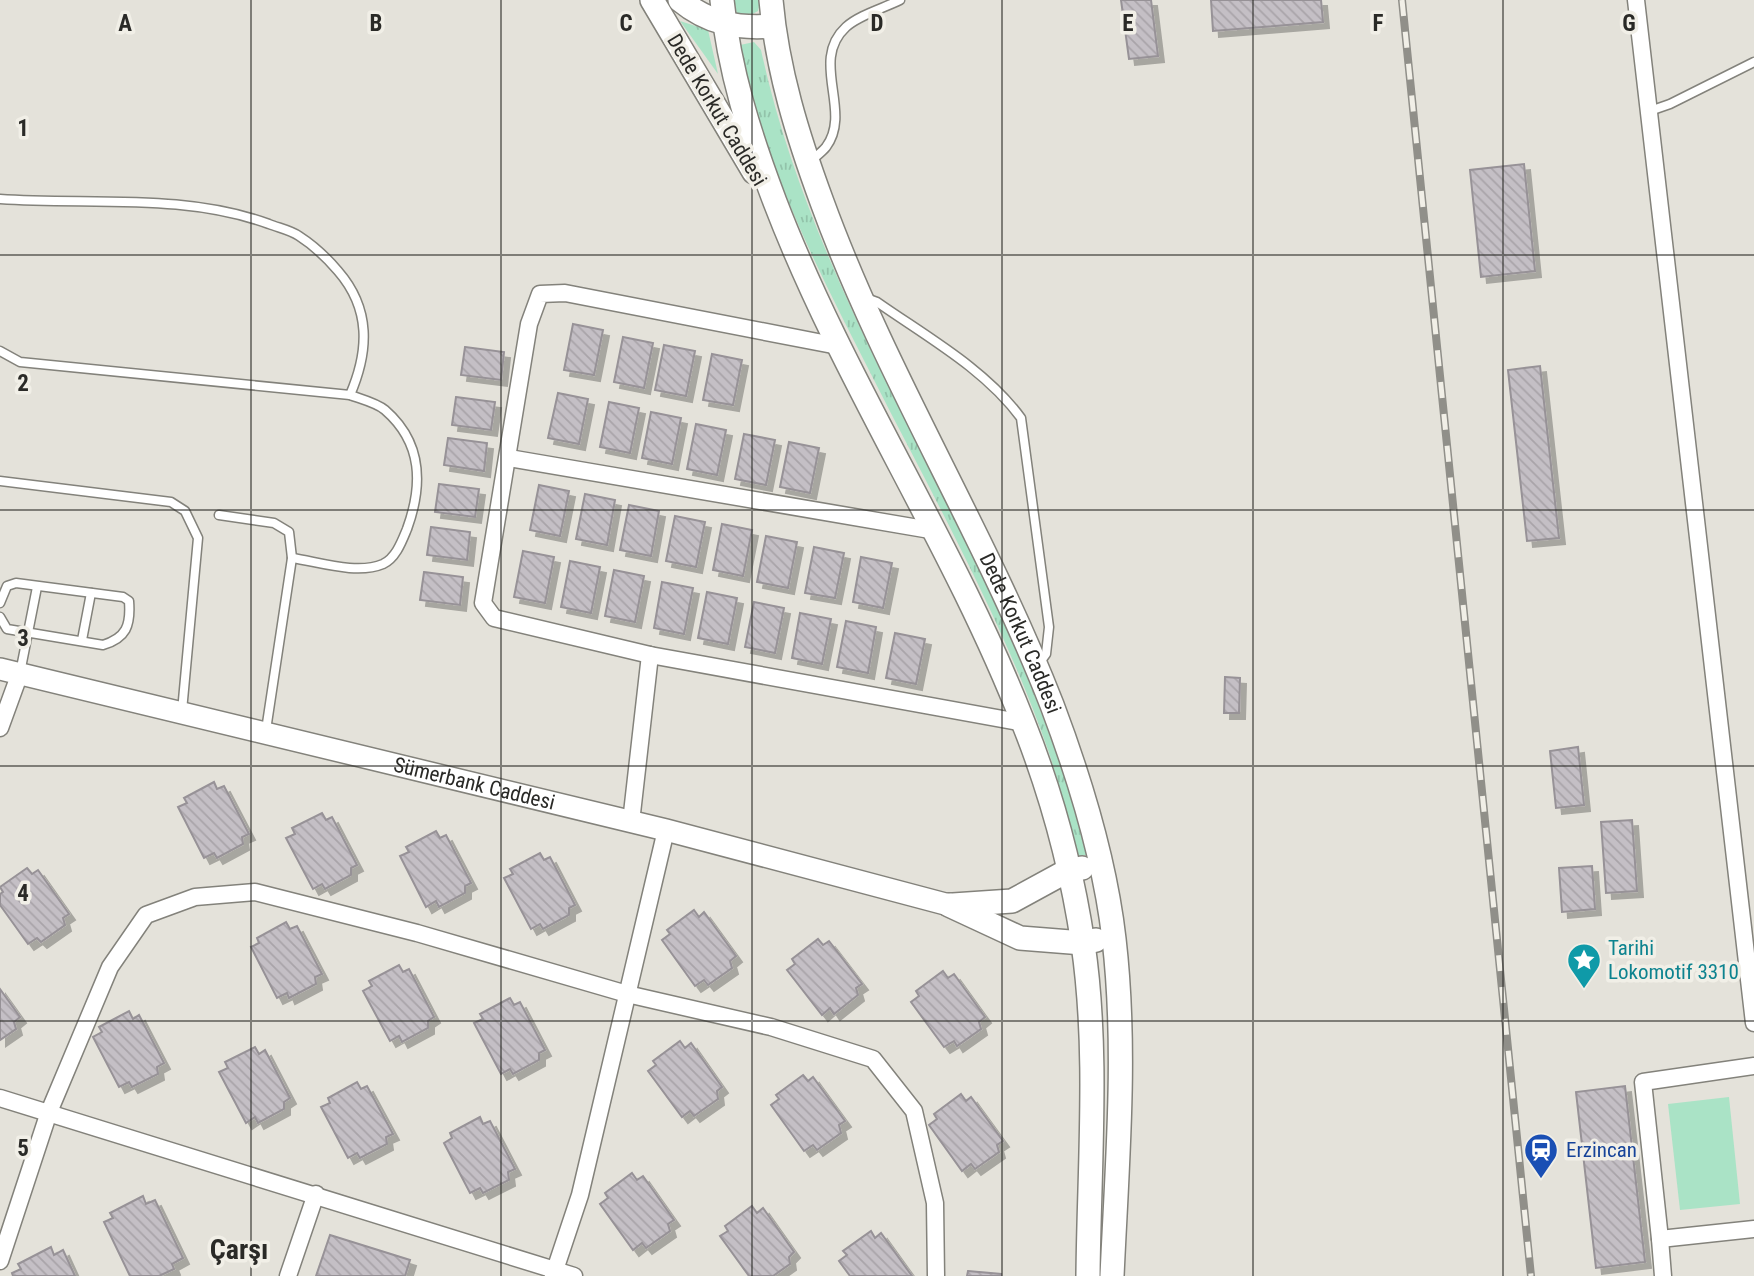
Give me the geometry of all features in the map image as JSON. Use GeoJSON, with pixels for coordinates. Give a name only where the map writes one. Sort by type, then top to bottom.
{"type":"FeatureCollection","features":[{"type":"Feature","properties":{"kind":"main road","name":"Dede Korkut Caddesi"},"geometry":{"type":"LineString","coordinates":[[652,0],[782,219]]}},
{"type":"Feature","properties":{"kind":"main road","name":"Dede Korkut Caddesi"},"geometry":{"type":"LineString","coordinates":[[680,0],[696,13],[724,24],[747,29],[773,26]]}},
{"type":"Feature","properties":{"kind":"main road","name":"Dede Korkut Caddesi"},"geometry":{"type":"LineString","coordinates":[[722,0],[738,94],[782,219],[838,346],[936,531],[1024,723],[1067,871],[1083,943],[1090,1056],[1088,1276]]}},
{"type":"Feature","properties":{"kind":"main road","name":"Dede Korkut Caddesi"},"geometry":{"type":"LineString","coordinates":[[771,0],[779,62],[808,164],[860,296],[1036,667],[1067,747],[1100,864],[1114,937],[1121,1058],[1112,1276]]}},
{"type":"Feature","properties":{"kind":"main road"},"geometry":{"type":"LineString","coordinates":[[949,905],[1012,901],[1067,871],[1100,864]]}},
{"type":"Feature","properties":{"kind":"main road"},"geometry":{"type":"LineString","coordinates":[[949,905],[1020,938],[1083,943],[1114,937]]}},
{"type":"Feature","properties":{"kind":"street"},"geometry":{"type":"LineString","coordinates":[[1636,0],[1754,1023]]}},
{"type":"Feature","properties":{"kind":"street"},"geometry":{"type":"LineString","coordinates":[[838,346],[565,293],[540,294],[529,324],[483,603],[494,618],[650,655],[1024,723]]}},
{"type":"Feature","properties":{"kind":"street"},"geometry":{"type":"LineString","coordinates":[[509,458],[936,531]]}},
{"type":"Feature","properties":{"kind":"street"},"geometry":{"type":"LineString","coordinates":[[631,822],[650,655]]}},
{"type":"Feature","properties":{"kind":"street"},"geometry":{"type":"LineString","coordinates":[[0,728],[10,671]]}},
{"type":"Feature","properties":{"kind":"street","name":"Sümerbank Caddesi"},"geometry":{"type":"LineString","coordinates":[[10,671],[666,830],[949,905]]}},
{"type":"Feature","properties":{"kind":"street"},"geometry":{"type":"LineString","coordinates":[[554,1272],[579,1195],[666,830]]}},
{"type":"Feature","properties":{"kind":"street"},"geometry":{"type":"LineString","coordinates":[[0,1261],[49,1112],[110,967],[146,915],[195,897],[255,892],[416,933],[627,994],[771,1027],[873,1059],[914,1111],[935,1203],[936,1276]]}},
{"type":"Feature","properties":{"kind":"street"},"geometry":{"type":"LineString","coordinates":[[1663,1276],[1643,1082],[1754,1066]]}},
{"type":"Feature","properties":{"kind":"street"},"geometry":{"type":"LineString","coordinates":[[0,1098],[316,1194],[554,1272],[574,1276]]}},
{"type":"Feature","properties":{"kind":"street"},"geometry":{"type":"LineString","coordinates":[[288,1276],[316,1194]]}},
{"type":"Feature","properties":{"kind":"street"},"geometry":{"type":"LineString","coordinates":[[1660,1239],[1754,1229]]}},
{"type":"Feature","properties":{"kind":"lane"},"geometry":{"type":"LineString","coordinates":[[808,164],[827,145],[834,127],[829,71],[831,47],[846,26],[900,0]]}},
{"type":"Feature","properties":{"kind":"lane"},"geometry":{"type":"LineString","coordinates":[[1647,112],[1670,104],[1754,62]]}},
{"type":"Feature","properties":{"kind":"lane"},"geometry":{"type":"LineString","coordinates":[[0,199],[164,203],[242,214],[298,235],[327,258],[350,285],[364,324],[363,366],[350,395]]}},
{"type":"Feature","properties":{"kind":"lane"},"geometry":{"type":"LineString","coordinates":[[860,296],[877,302],[981,376],[1005,397],[1021,418],[1049,627],[1046,654],[1036,667]]}},
{"type":"Feature","properties":{"kind":"lane"},"geometry":{"type":"LineString","coordinates":[[0,351],[20,362],[350,395],[384,408],[407,436],[419,470],[413,511],[400,547],[384,563],[356,568],[292,558]]}},
{"type":"Feature","properties":{"kind":"lane"},"geometry":{"type":"LineString","coordinates":[[0,481],[171,502],[185,512],[198,538],[182,713]]}},
{"type":"Feature","properties":{"kind":"lane"},"geometry":{"type":"LineString","coordinates":[[219,515],[274,523],[289,531],[292,558],[265,733]]}},
{"type":"Feature","properties":{"kind":"lane"},"geometry":{"type":"LineString","coordinates":[[0,603],[7,586],[16,583],[123,597],[129,601],[130,614],[126,633],[118,640],[103,645],[7,629],[0,617]]}},
{"type":"Feature","properties":{"kind":"lane"},"geometry":{"type":"LineString","coordinates":[[10,671],[29,634],[37,587]]}},
{"type":"Feature","properties":{"kind":"lane"},"geometry":{"type":"LineString","coordinates":[[82,640],[91,593]]}},
{"type":"Feature","properties":{"kind":"green space"},"geometry":{"type":"Polygon","coordinates":[[[734,0],[760,0],[758,11],[747,17],[737,14],[734,0]]]}},
{"type":"Feature","properties":{"kind":"green space"},"geometry":{"type":"Polygon","coordinates":[[[680,21],[708,30],[718,74],[680,21]]]}},
{"type":"Feature","properties":{"kind":"green space"},"geometry":{"type":"Polygon","coordinates":[[[754,42],[761,50],[790,155],[828,256],[1015,649],[1055,750],[1086,855],[1076,857],[1048,750],[990,609],[834,301],[778,176],[750,89],[740,45],[754,42]]]}},
{"type":"Feature","properties":{"kind":"green space"},"geometry":{"type":"Polygon","coordinates":[[[1729,1097],[1740,1204],[1680,1210],[1668,1104],[1729,1097]]]}},
{"type":"Feature","properties":{"kind":"building"},"geometry":{"type":"Polygon","coordinates":[[[1121,0],[1151,0],[1158,56],[1129,59],[1121,0]]]}},
{"type":"Feature","properties":{"kind":"building"},"geometry":{"type":"Polygon","coordinates":[[[1211,0],[1321,0],[1323,22],[1213,31],[1211,0]]]}},
{"type":"Feature","properties":{"kind":"building"},"geometry":{"type":"Polygon","coordinates":[[[1524,164],[1535,271],[1481,277],[1470,170],[1524,164]]]}},
{"type":"Feature","properties":{"kind":"building"},"geometry":{"type":"Polygon","coordinates":[[[573,324],[603,330],[594,375],[564,370],[573,324]]]}},
{"type":"Feature","properties":{"kind":"building"},"geometry":{"type":"Polygon","coordinates":[[[623,337],[653,343],[644,388],[614,382],[623,337]]]}},
{"type":"Feature","properties":{"kind":"building"},"geometry":{"type":"Polygon","coordinates":[[[664,345],[695,351],[686,396],[655,390],[664,345]]]}},
{"type":"Feature","properties":{"kind":"building"},"geometry":{"type":"Polygon","coordinates":[[[465,347],[504,352],[501,380],[461,375],[465,347]]]}},
{"type":"Feature","properties":{"kind":"building"},"geometry":{"type":"Polygon","coordinates":[[[712,354],[742,360],[733,405],[703,400],[712,354]]]}},
{"type":"Feature","properties":{"kind":"building"},"geometry":{"type":"Polygon","coordinates":[[[1540,366],[1559,538],[1527,541],[1508,370],[1540,366]]]}},
{"type":"Feature","properties":{"kind":"building"},"geometry":{"type":"Polygon","coordinates":[[[558,393],[588,399],[579,444],[548,438],[558,393]]]}},
{"type":"Feature","properties":{"kind":"building"},"geometry":{"type":"Polygon","coordinates":[[[456,397],[495,402],[491,430],[452,425],[456,397]]]}},
{"type":"Feature","properties":{"kind":"building"},"geometry":{"type":"Polygon","coordinates":[[[609,402],[639,408],[630,453],[600,447],[609,402]]]}},
{"type":"Feature","properties":{"kind":"building"},"geometry":{"type":"Polygon","coordinates":[[[651,412],[681,418],[672,464],[642,458],[651,412]]]}},
{"type":"Feature","properties":{"kind":"building"},"geometry":{"type":"Polygon","coordinates":[[[696,424],[726,430],[717,475],[687,469],[696,424]]]}},
{"type":"Feature","properties":{"kind":"building"},"geometry":{"type":"Polygon","coordinates":[[[744,434],[775,440],[766,485],[735,479],[744,434]]]}},
{"type":"Feature","properties":{"kind":"building"},"geometry":{"type":"Polygon","coordinates":[[[448,438],[487,443],[484,471],[444,465],[448,438]]]}},
{"type":"Feature","properties":{"kind":"building"},"geometry":{"type":"Polygon","coordinates":[[[789,442],[819,448],[810,493],[780,487],[789,442]]]}},
{"type":"Feature","properties":{"kind":"building"},"geometry":{"type":"Polygon","coordinates":[[[439,484],[479,489],[475,517],[435,512],[439,484]]]}},
{"type":"Feature","properties":{"kind":"building"},"geometry":{"type":"Polygon","coordinates":[[[539,485],[569,491],[560,536],[530,530],[539,485]]]}},
{"type":"Feature","properties":{"kind":"building"},"geometry":{"type":"Polygon","coordinates":[[[585,494],[615,500],[607,545],[576,539],[585,494]]]}},
{"type":"Feature","properties":{"kind":"building"},"geometry":{"type":"Polygon","coordinates":[[[629,505],[659,511],[651,556],[620,550],[629,505]]]}},
{"type":"Feature","properties":{"kind":"building"},"geometry":{"type":"Polygon","coordinates":[[[675,516],[705,522],[696,567],[666,561],[675,516]]]}},
{"type":"Feature","properties":{"kind":"building"},"geometry":{"type":"Polygon","coordinates":[[[722,524],[752,530],[743,576],[713,570],[722,524]]]}},
{"type":"Feature","properties":{"kind":"building"},"geometry":{"type":"Polygon","coordinates":[[[431,527],[470,532],[467,560],[427,555],[431,527]]]}},
{"type":"Feature","properties":{"kind":"building"},"geometry":{"type":"Polygon","coordinates":[[[766,536],[797,542],[788,588],[757,582],[766,536]]]}},
{"type":"Feature","properties":{"kind":"building"},"geometry":{"type":"Polygon","coordinates":[[[814,547],[844,553],[835,598],[805,593],[814,547]]]}},
{"type":"Feature","properties":{"kind":"building"},"geometry":{"type":"Polygon","coordinates":[[[523,551],[554,557],[545,603],[514,597],[523,551]]]}},
{"type":"Feature","properties":{"kind":"building"},"geometry":{"type":"Polygon","coordinates":[[[861,557],[892,563],[883,608],[853,602],[861,557]]]}},
{"type":"Feature","properties":{"kind":"building"},"geometry":{"type":"Polygon","coordinates":[[[570,561],[600,567],[591,613],[561,607],[570,561]]]}},
{"type":"Feature","properties":{"kind":"building"},"geometry":{"type":"Polygon","coordinates":[[[614,570],[644,576],[635,622],[605,616],[614,570]]]}},
{"type":"Feature","properties":{"kind":"building"},"geometry":{"type":"Polygon","coordinates":[[[424,572],[463,577],[460,605],[420,600],[424,572]]]}},
{"type":"Feature","properties":{"kind":"building"},"geometry":{"type":"Polygon","coordinates":[[[662,582],[693,588],[684,634],[654,628],[662,582]]]}},
{"type":"Feature","properties":{"kind":"building"},"geometry":{"type":"Polygon","coordinates":[[[707,592],[737,598],[728,644],[698,638],[707,592]]]}},
{"type":"Feature","properties":{"kind":"building"},"geometry":{"type":"Polygon","coordinates":[[[754,602],[784,608],[775,653],[745,647],[754,602]]]}},
{"type":"Feature","properties":{"kind":"building"},"geometry":{"type":"Polygon","coordinates":[[[800,613],[831,619],[822,664],[792,658],[800,613]]]}},
{"type":"Feature","properties":{"kind":"building"},"geometry":{"type":"Polygon","coordinates":[[[846,621],[876,627],[868,673],[837,667],[846,621]]]}},
{"type":"Feature","properties":{"kind":"building"},"geometry":{"type":"Polygon","coordinates":[[[895,633],[925,639],[916,684],[886,678],[895,633]]]}},
{"type":"Feature","properties":{"kind":"building"},"geometry":{"type":"Polygon","coordinates":[[[1225,677],[1240,678],[1239,713],[1224,713],[1225,677]]]}},
{"type":"Feature","properties":{"kind":"building"},"geometry":{"type":"Polygon","coordinates":[[[1578,747],[1584,805],[1556,808],[1550,751],[1578,747]]]}},
{"type":"Feature","properties":{"kind":"building"},"geometry":{"type":"Polygon","coordinates":[[[214,782],[217,789],[224,786],[249,834],[242,837],[243,844],[217,858],[214,853],[204,858],[178,807],[187,803],[184,798],[214,782]]]}},
{"type":"Feature","properties":{"kind":"building"},"geometry":{"type":"Polygon","coordinates":[[[322,813],[326,820],[332,817],[357,865],[351,868],[351,875],[325,889],[322,884],[313,889],[286,838],[295,834],[292,828],[322,813]]]}},
{"type":"Feature","properties":{"kind":"building"},"geometry":{"type":"Polygon","coordinates":[[[1632,820],[1637,891],[1606,893],[1601,822],[1632,820]]]}},
{"type":"Feature","properties":{"kind":"building"},"geometry":{"type":"Polygon","coordinates":[[[436,831],[440,838],[446,835],[471,883],[465,886],[465,893],[439,907],[436,901],[426,907],[400,856],[409,852],[406,847],[436,831]]]}},
{"type":"Feature","properties":{"kind":"building"},"geometry":{"type":"Polygon","coordinates":[[[540,853],[544,860],[550,857],[575,905],[569,908],[569,915],[543,929],[540,924],[531,929],[504,878],[513,874],[510,869],[540,853]]]}},
{"type":"Feature","properties":{"kind":"building"},"geometry":{"type":"Polygon","coordinates":[[[1592,866],[1595,909],[1562,912],[1559,868],[1592,866]]]}},
{"type":"Feature","properties":{"kind":"building"},"geometry":{"type":"Polygon","coordinates":[[[27,868],[32,874],[38,870],[69,914],[63,918],[65,925],[41,942],[37,938],[28,944],[0,905],[0,894],[3,892],[0,887],[27,868]]]}},
{"type":"Feature","properties":{"kind":"building"},"geometry":{"type":"Polygon","coordinates":[[[694,910],[699,917],[704,912],[736,956],[730,961],[732,968],[708,985],[704,980],[695,986],[662,940],[670,934],[667,930],[694,910]]]}},
{"type":"Feature","properties":{"kind":"building"},"geometry":{"type":"Polygon","coordinates":[[[286,922],[290,929],[297,926],[322,974],[315,977],[316,984],[289,998],[287,993],[277,998],[251,947],[259,943],[257,938],[286,922]]]}},
{"type":"Feature","properties":{"kind":"building"},"geometry":{"type":"Polygon","coordinates":[[[818,939],[823,945],[829,941],[862,984],[856,988],[858,995],[834,1014],[830,1008],[822,1015],[787,970],[795,964],[792,959],[818,939]]]}},
{"type":"Feature","properties":{"kind":"building"},"geometry":{"type":"Polygon","coordinates":[[[399,965],[403,972],[409,969],[434,1017],[428,1021],[428,1028],[402,1042],[399,1036],[390,1041],[363,991],[372,986],[369,981],[399,965]]]}},
{"type":"Feature","properties":{"kind":"building"},"geometry":{"type":"Polygon","coordinates":[[[943,971],[948,978],[954,974],[985,1017],[979,1022],[981,1029],[957,1046],[954,1041],[944,1047],[911,1002],[919,996],[916,991],[943,971]]]}},
{"type":"Feature","properties":{"kind":"building"},"geometry":{"type":"Polygon","coordinates":[[[0,989],[20,1017],[14,1022],[16,1029],[0,1040],[0,989]]]}},
{"type":"Feature","properties":{"kind":"building"},"geometry":{"type":"Polygon","coordinates":[[[510,998],[514,1005],[520,1002],[545,1050],[539,1053],[539,1060],[513,1074],[510,1069],[501,1074],[474,1023],[483,1019],[480,1014],[510,998]]]}},
{"type":"Feature","properties":{"kind":"building"},"geometry":{"type":"Polygon","coordinates":[[[129,1011],[133,1019],[139,1015],[164,1063],[157,1067],[158,1074],[132,1087],[129,1082],[119,1087],[93,1037],[102,1032],[99,1027],[129,1011]]]}},
{"type":"Feature","properties":{"kind":"building"},"geometry":{"type":"Polygon","coordinates":[[[680,1041],[685,1048],[691,1043],[722,1087],[717,1091],[718,1099],[694,1116],[690,1111],[682,1117],[648,1071],[656,1065],[653,1061],[680,1041]]]}},
{"type":"Feature","properties":{"kind":"building"},"geometry":{"type":"Polygon","coordinates":[[[255,1047],[259,1054],[265,1050],[290,1098],[284,1102],[284,1109],[258,1123],[255,1117],[246,1123],[219,1072],[228,1068],[225,1062],[255,1047]]]}},
{"type":"Feature","properties":{"kind":"building"},"geometry":{"type":"Polygon","coordinates":[[[803,1075],[808,1081],[813,1077],[845,1121],[839,1125],[841,1133],[817,1150],[813,1145],[804,1151],[771,1105],[779,1099],[776,1095],[803,1075]]]}},
{"type":"Feature","properties":{"kind":"building"},"geometry":{"type":"Polygon","coordinates":[[[357,1082],[361,1089],[367,1086],[393,1134],[386,1137],[387,1144],[360,1158],[357,1153],[348,1158],[321,1107],[330,1103],[328,1098],[357,1082]]]}},
{"type":"Feature","properties":{"kind":"building"},"geometry":{"type":"Polygon","coordinates":[[[1625,1086],[1645,1262],[1596,1268],[1576,1092],[1625,1086]]]}},
{"type":"Feature","properties":{"kind":"building"},"geometry":{"type":"Polygon","coordinates":[[[961,1094],[966,1101],[971,1097],[1003,1141],[997,1145],[999,1152],[975,1169],[971,1164],[962,1171],[929,1125],[937,1119],[934,1114],[961,1094]]]}},
{"type":"Feature","properties":{"kind":"building"},"geometry":{"type":"Polygon","coordinates":[[[480,1117],[483,1124],[490,1121],[515,1169],[508,1172],[509,1180],[483,1193],[480,1188],[470,1193],[444,1143],[452,1138],[450,1133],[480,1117]]]}},
{"type":"Feature","properties":{"kind":"building"},"geometry":{"type":"Polygon","coordinates":[[[632,1173],[637,1180],[643,1176],[674,1220],[668,1224],[670,1231],[646,1248],[642,1243],[633,1250],[600,1204],[608,1198],[605,1193],[632,1173]]]}},
{"type":"Feature","properties":{"kind":"building"},"geometry":{"type":"Polygon","coordinates":[[[143,1196],[146,1204],[155,1200],[183,1258],[172,1264],[174,1269],[159,1276],[130,1276],[104,1222],[113,1218],[110,1213],[143,1196]]]}},
{"type":"Feature","properties":{"kind":"building"},"geometry":{"type":"Polygon","coordinates":[[[752,1206],[757,1213],[763,1208],[794,1252],[789,1257],[790,1264],[773,1276],[749,1276],[720,1236],[728,1231],[725,1226],[752,1206]]]}},
{"type":"Feature","properties":{"kind":"building"},"geometry":{"type":"Polygon","coordinates":[[[871,1231],[875,1238],[881,1233],[912,1276],[850,1276],[839,1261],[847,1255],[843,1251],[871,1231]]]}},
{"type":"Feature","properties":{"kind":"building"},"geometry":{"type":"Polygon","coordinates":[[[330,1235],[410,1260],[405,1276],[316,1276],[330,1235]]]}},
{"type":"Feature","properties":{"kind":"building"},"geometry":{"type":"Polygon","coordinates":[[[51,1247],[54,1255],[63,1250],[75,1276],[13,1276],[12,1273],[21,1269],[18,1264],[51,1247]]]}},
{"type":"Feature","properties":{"kind":"building"},"geometry":{"type":"Polygon","coordinates":[[[968,1271],[1001,1274],[1001,1276],[967,1276],[968,1271]]]}},
{"type":"Feature","properties":{"kind":"railway"},"geometry":{"type":"LineString","coordinates":[[1402,0],[1531,1276]]}},
{"type":"Feature","properties":{"kind":"place","name":"Tarihi Lokomotif 3310"},"geometry":{"type":"Point","coordinates":[1584,990]}},
{"type":"Feature","properties":{"kind":"place","name":"Erzincan"},"geometry":{"type":"Point","coordinates":[1541,1180]}},
{"type":"Feature","properties":{"kind":"district","name":"Çarşı"},"geometry":{"type":"Point","coordinates":[239,1249]}}]}
